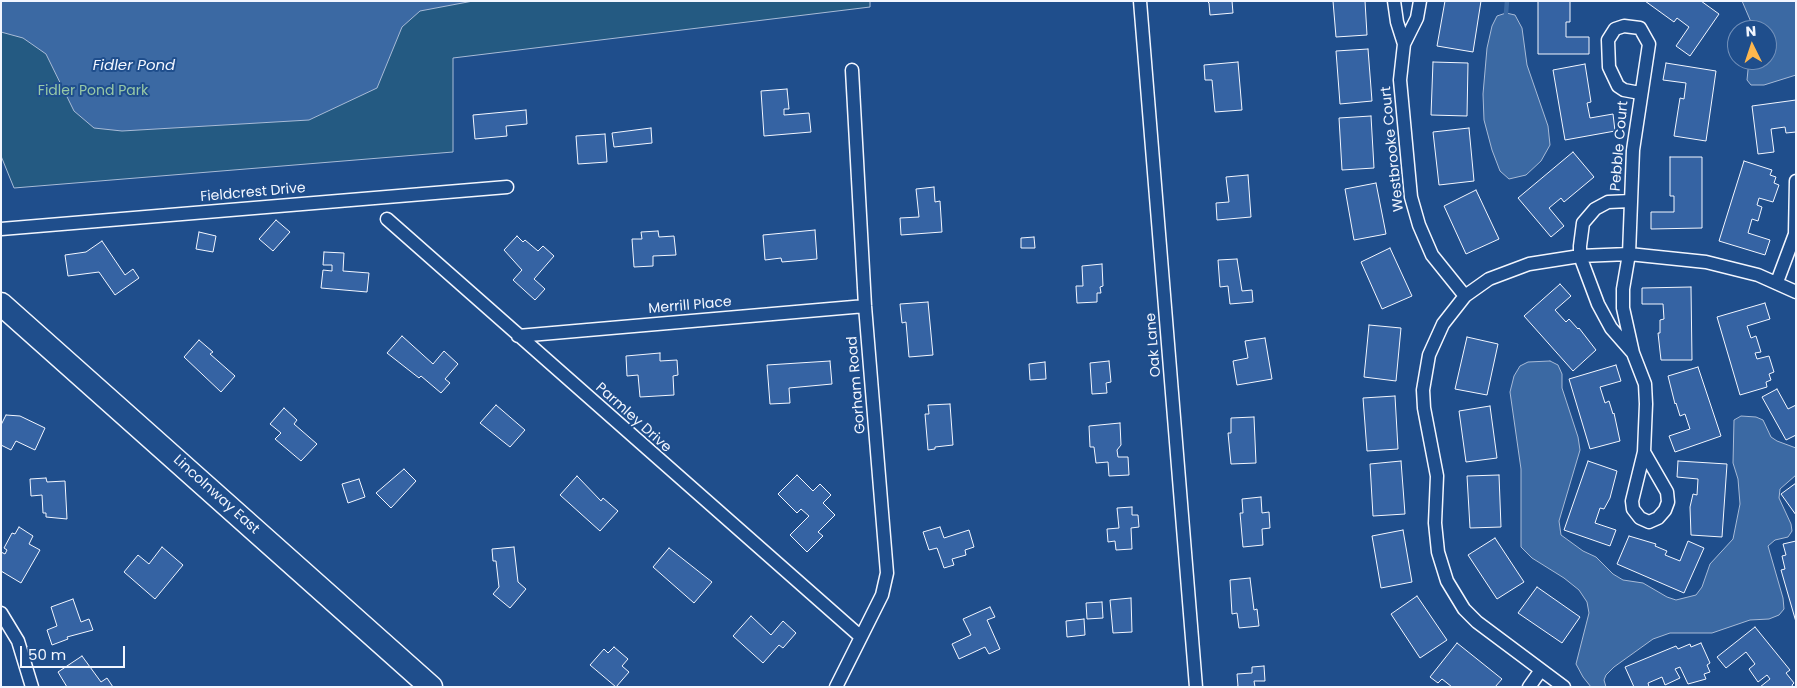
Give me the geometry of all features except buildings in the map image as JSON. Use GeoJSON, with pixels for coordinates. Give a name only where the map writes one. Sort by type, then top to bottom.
{"type":"FeatureCollection","features":[{"type":"Feature","properties":{"kind":"highway","name":"Lincolnway East"},"geometry":{"type":"LineString","coordinates":[[1,304],[431,687]]}},
{"type":"Feature","properties":{"kind":"street","name":"Oak Lane"},"geometry":{"type":"LineString","coordinates":[[1140,1],[1196,687]]}},
{"type":"Feature","properties":{"kind":"street","name":"Westbrooke Court"},"geometry":{"type":"LineString","coordinates":[[1394,1],[1397,22],[1404,44],[1401,97],[1415,213],[1432,254],[1465,296]]}},
{"type":"Feature","properties":{"kind":"street","name":"Westbrooke Court"},"geometry":{"type":"LineString","coordinates":[[1404,44],[1417,18],[1420,1]]}},
{"type":"Feature","properties":{"kind":"street","name":"Pebble Court"},"geometry":{"type":"LineString","coordinates":[[1633,353],[1623,308],[1623,289],[1630,254],[1630,201],[1633,150],[1640,93],[1649,44],[1640,28],[1624,26],[1615,29],[1608,40],[1609,67],[1618,86],[1624,90],[1640,93]]}},
{"type":"Feature","properties":{"kind":"street","name":"Gorham Road"},"geometry":{"type":"LineString","coordinates":[[836,687],[882,595],[887,573],[865,306],[852,70]]}},
{"type":"Feature","properties":{"kind":"street"},"geometry":{"type":"LineString","coordinates":[[1777,282],[1795,234],[1796,181]]}},
{"type":"Feature","properties":{"kind":"street","name":"Fieldcrest Drive"},"geometry":{"type":"LineString","coordinates":[[1,229],[507,187]]}},
{"type":"Feature","properties":{"kind":"street","name":"Pebble Court"},"geometry":{"type":"LineString","coordinates":[[1580,256],[1581,233],[1588,216],[1594,209],[1608,202],[1630,201]]}},
{"type":"Feature","properties":{"kind":"street","name":"Parmley Drive"},"geometry":{"type":"LineString","coordinates":[[387,219],[861,638]]}},
{"type":"Feature","properties":{"kind":"street"},"geometry":{"type":"LineString","coordinates":[[1564,687],[1477,622],[1464,609],[1447,581],[1438,552],[1435,523],[1437,476],[1424,408],[1424,373],[1435,339],[1452,310],[1465,296],[1483,282],[1506,271],[1529,264],[1580,256],[1630,254],[1706,262],[1737,269],[1777,282],[1796,292]]}},
{"type":"Feature","properties":{"kind":"street"},"geometry":{"type":"LineString","coordinates":[[1580,256],[1598,304],[1611,328],[1633,353],[1645,384],[1646,419],[1644,452],[1632,500],[1633,509],[1640,518],[1649,522],[1658,518],[1665,510],[1668,502],[1667,492],[1644,452]]}},
{"type":"Feature","properties":{"kind":"street","name":"Merrill Place"},"geometry":{"type":"LineString","coordinates":[[518,336],[865,306]]}},
{"type":"Feature","properties":{"kind":"street"},"geometry":{"type":"LineString","coordinates":[[1,613],[18,641],[32,687]]}},
{"type":"Feature","properties":{"kind":"street"},"geometry":{"type":"LineString","coordinates":[[1529,687],[1542,670]]}},
{"type":"Feature","properties":{"kind":"green space","name":"Fidler Pond Park"},"geometry":{"type":"Polygon","coordinates":[[[1,1],[870,1],[870,7],[453,58],[453,152],[14,188],[1,156],[1,1]]]}},
{"type":"Feature","properties":{"kind":"water","name":"Fidler Pond"},"geometry":{"type":"Polygon","coordinates":[[[1,1],[473,1],[420,11],[402,27],[377,88],[309,120],[122,131],[94,128],[74,111],[46,54],[23,38],[1,32],[1,1]]]}},
{"type":"Feature","properties":{"kind":"water"},"geometry":{"type":"Polygon","coordinates":[[[1742,1],[1796,1],[1796,75],[1764,85],[1751,85],[1747,80],[1748,70],[1777,70],[1777,20],[1750,20],[1742,1]]]}},
{"type":"Feature","properties":{"kind":"water"},"geometry":{"type":"Polygon","coordinates":[[[1506,13],[1515,15],[1522,28],[1527,65],[1548,126],[1550,145],[1541,161],[1526,175],[1509,179],[1500,171],[1492,150],[1484,120],[1483,94],[1487,48],[1492,26],[1497,16],[1506,13]]]}},
{"type":"Feature","properties":{"kind":"water"},"geometry":{"type":"Polygon","coordinates":[[[1550,361],[1558,365],[1562,374],[1562,388],[1578,437],[1580,450],[1559,521],[1561,535],[1583,551],[1596,557],[1613,574],[1623,580],[1643,583],[1667,597],[1676,600],[1696,595],[1702,587],[1710,564],[1733,539],[1740,504],[1738,479],[1733,463],[1734,420],[1741,416],[1756,417],[1763,420],[1771,437],[1796,448],[1796,475],[1780,489],[1779,498],[1791,524],[1792,531],[1788,537],[1775,540],[1768,546],[1783,598],[1784,609],[1779,615],[1769,619],[1750,620],[1712,633],[1670,633],[1653,639],[1606,675],[1604,680],[1606,687],[1591,687],[1576,664],[1589,613],[1587,602],[1579,590],[1532,558],[1521,547],[1521,469],[1510,392],[1514,376],[1520,366],[1528,362],[1550,361]]]}},
{"type":"Feature","properties":{"kind":"waterway"},"geometry":{"type":"LineString","coordinates":[[1506,13],[1507,1]]}}]}
